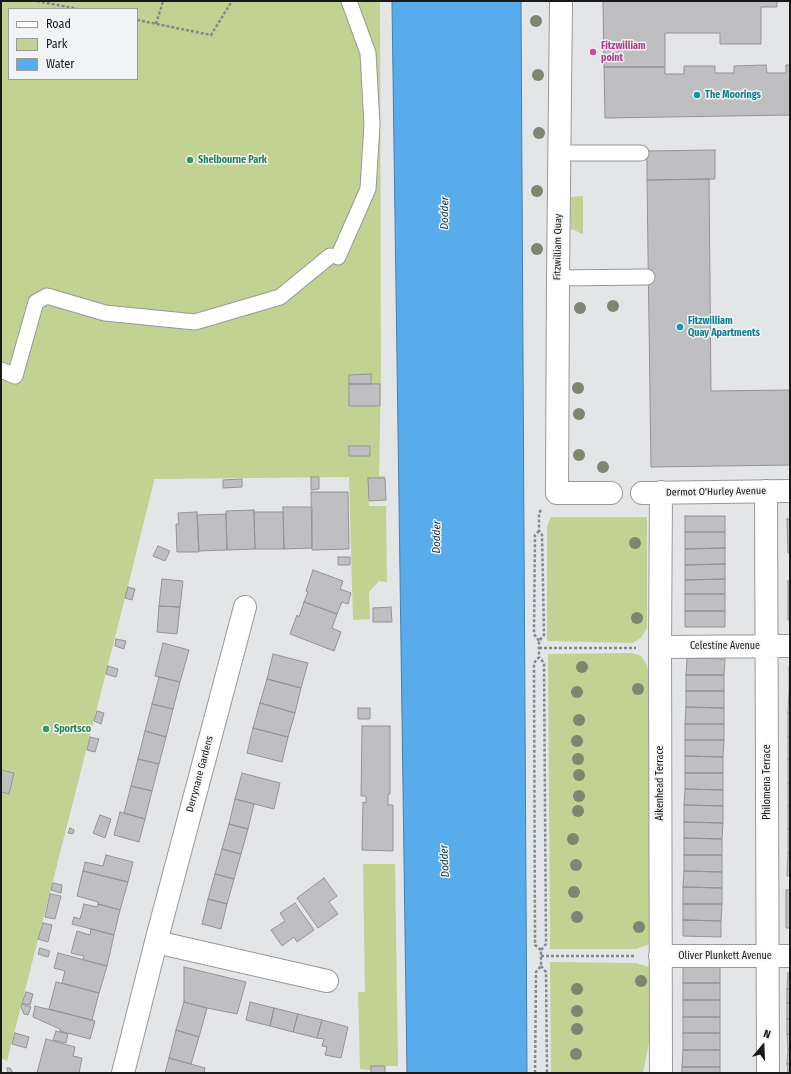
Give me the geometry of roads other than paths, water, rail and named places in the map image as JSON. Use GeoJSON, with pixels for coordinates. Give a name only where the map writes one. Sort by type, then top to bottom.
{"type":"FeatureCollection","features":[{"type":"Feature","properties":{"kind":"street","name":"Fitzwilliam Quay"},"geometry":{"type":"LineString","coordinates":[[561,1],[557,493],[611,493]]}},
{"type":"Feature","properties":{"kind":"street","name":"Philomena Terrace"},"geometry":{"type":"LineString","coordinates":[[766,491],[768,1073]]}},
{"type":"Feature","properties":{"kind":"street","name":"Dermot O'Hurley Avenue"},"geometry":{"type":"LineString","coordinates":[[652,493],[790,491]]}},
{"type":"Feature","properties":{"kind":"street","name":"Aikenhead Terrace"},"geometry":{"type":"LineString","coordinates":[[652,493],[660,647],[651,956],[661,1073]]}},
{"type":"Feature","properties":{"kind":"street","name":"Derrynane Gardens"},"geometry":{"type":"LineString","coordinates":[[124,1073],[156,942],[245,607]]}},
{"type":"Feature","properties":{"kind":"street","name":"Celestine Avenue"},"geometry":{"type":"LineString","coordinates":[[660,647],[790,646]]}},
{"type":"Feature","properties":{"kind":"street"},"geometry":{"type":"LineString","coordinates":[[156,942],[327,981]]}},
{"type":"Feature","properties":{"kind":"street","name":"Oliver Plunkett Avenue"},"geometry":{"type":"LineString","coordinates":[[651,956],[790,956]]}},
{"type":"Feature","properties":{"kind":"lane"},"geometry":{"type":"LineString","coordinates":[[1,370],[14,376],[36,302],[47,296],[105,313],[194,322],[280,297],[334,257],[368,189],[372,125],[368,53],[349,1]]}},
{"type":"Feature","properties":{"kind":"lane"},"geometry":{"type":"LineString","coordinates":[[559,153],[641,153]]}},
{"type":"Feature","properties":{"kind":"lane"},"geometry":{"type":"LineString","coordinates":[[558,278],[647,278]]}},
{"type":"Feature","properties":{"kind":"water","name":"Dodder"},"geometry":{"type":"Polygon","coordinates":[[[392,1],[521,1],[527,1073],[407,1073],[392,1]]]}},
{"type":"Feature","properties":{"kind":"place","name":"Fitzwilliam point"},"geometry":{"type":"Point","coordinates":[593,52]}},
{"type":"Feature","properties":{"kind":"place","name":"The Moorings"},"geometry":{"type":"Point","coordinates":[697,95]}},
{"type":"Feature","properties":{"kind":"place","name":"Shelbourne Park"},"geometry":{"type":"Point","coordinates":[190,160]}},
{"type":"Feature","properties":{"kind":"place","name":"Fitzwilliam Quay Apartments"},"geometry":{"type":"Point","coordinates":[680,327]}},
{"type":"Feature","properties":{"kind":"place","name":"Sportsco"},"geometry":{"type":"Point","coordinates":[46,729]}}]}
